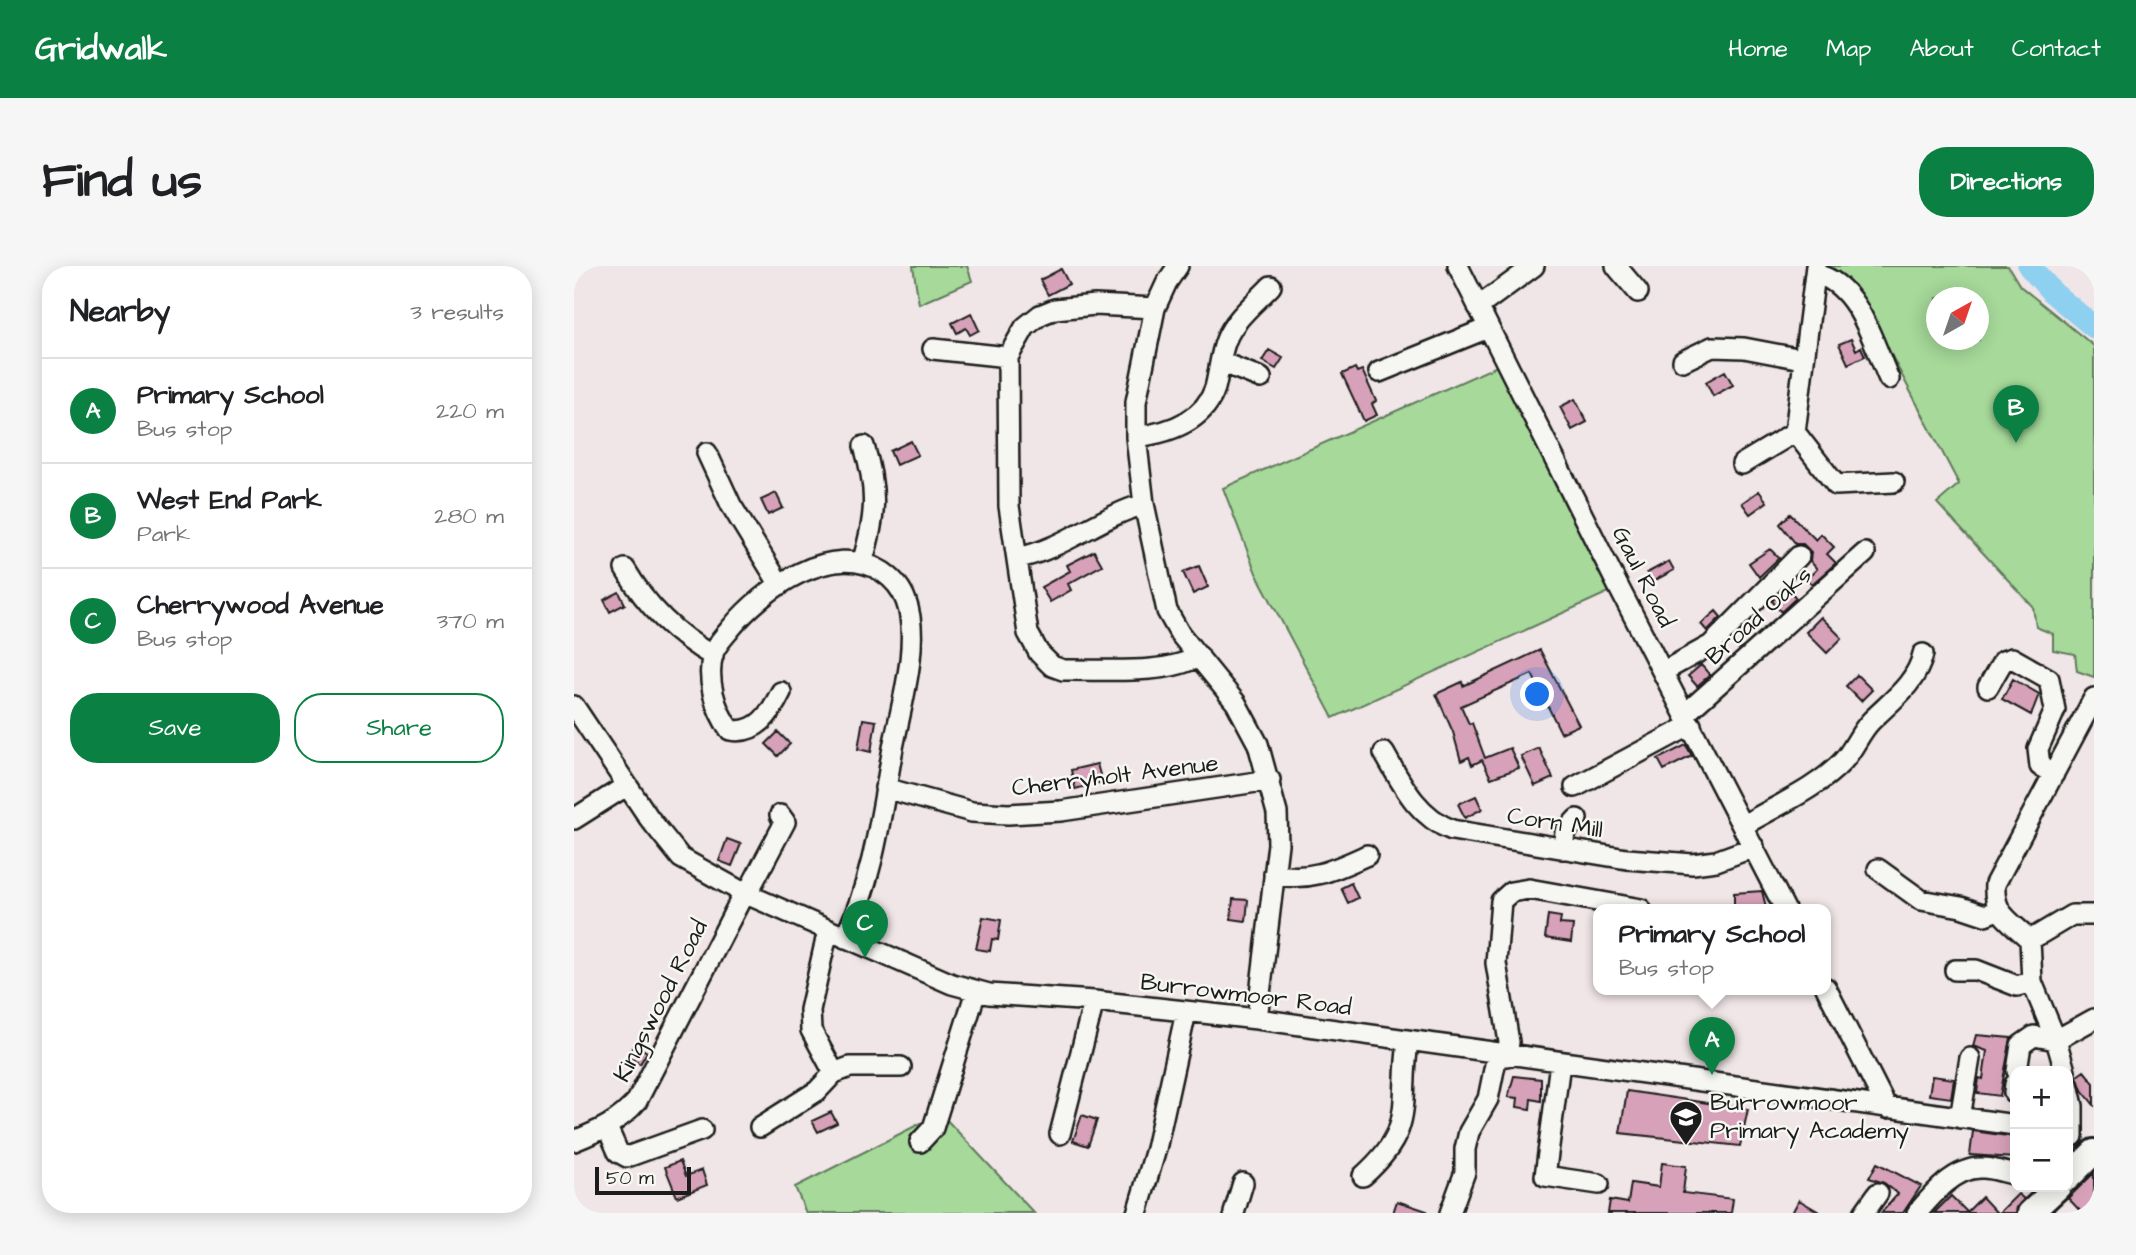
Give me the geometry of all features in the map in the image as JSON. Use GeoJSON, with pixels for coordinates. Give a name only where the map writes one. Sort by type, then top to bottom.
{"type":"FeatureCollection","features":[{"type":"Feature","properties":{"kind":"main road"},"geometry":{"type":"LineString","coordinates":[[2073,1173],[2093,1153]]}},
{"type":"Feature","properties":{"kind":"main road"},"geometry":{"type":"LineString","coordinates":[[2030,1213],[2053,1192]]}},
{"type":"Feature","properties":{"kind":"street"},"geometry":{"type":"LineString","coordinates":[[1178,266],[1155,308],[1136,402],[1136,437],[1144,504],[1167,611],[1236,703],[1258,744],[1277,813],[1274,874],[1257,1019]]}},
{"type":"Feature","properties":{"kind":"street","name":"Gaul Road"},"geometry":{"type":"LineString","coordinates":[[1458,266],[1783,904]]}},
{"type":"Feature","properties":{"kind":"street"},"geometry":{"type":"LineString","coordinates":[[1478,307],[1534,266]]}},
{"type":"Feature","properties":{"kind":"street"},"geometry":{"type":"LineString","coordinates":[[1616,266],[1638,292]]}},
{"type":"Feature","properties":{"kind":"street"},"geometry":{"type":"LineString","coordinates":[[1889,379],[1846,292],[1831,278],[1816,270],[1802,359],[1795,432],[1836,485],[1894,482]]}},
{"type":"Feature","properties":{"kind":"street"},"geometry":{"type":"LineString","coordinates":[[1136,437],[1177,428],[1195,417],[1214,392],[1226,340],[1237,322],[1271,286]]}},
{"type":"Feature","properties":{"kind":"street"},"geometry":{"type":"LineString","coordinates":[[1155,308],[1095,305],[1055,309],[1040,315],[1025,327],[1008,357],[1009,506],[1028,633],[1039,653],[1052,666],[1063,670],[1160,667],[1179,665],[1199,656]]}},
{"type":"Feature","properties":{"kind":"street"},"geometry":{"type":"LineString","coordinates":[[1379,372],[1488,328]]}},
{"type":"Feature","properties":{"kind":"street"},"geometry":{"type":"LineString","coordinates":[[1683,361],[1712,347],[1744,348],[1802,359]]}},
{"type":"Feature","properties":{"kind":"street"},"geometry":{"type":"LineString","coordinates":[[933,349],[1008,357]]}},
{"type":"Feature","properties":{"kind":"street"},"geometry":{"type":"LineString","coordinates":[[1221,362],[1261,378]]}},
{"type":"Feature","properties":{"kind":"street"},"geometry":{"type":"LineString","coordinates":[[1742,464],[1795,432]]}},
{"type":"Feature","properties":{"kind":"street"},"geometry":{"type":"LineString","coordinates":[[862,563],[875,509],[874,480],[864,446]]}},
{"type":"Feature","properties":{"kind":"street"},"geometry":{"type":"LineString","coordinates":[[707,453],[731,505],[780,585]]}},
{"type":"Feature","properties":{"kind":"street"},"geometry":{"type":"LineString","coordinates":[[1017,558],[1042,553],[1126,509],[1144,504]]}},
{"type":"Feature","properties":{"kind":"street","name":"Broad Oaks"},"geometry":{"type":"LineString","coordinates":[[1575,787],[1688,720],[1865,553]]}},
{"type":"Feature","properties":{"kind":"street"},"geometry":{"type":"LineString","coordinates":[[1664,671],[1711,645],[1799,556]]}},
{"type":"Feature","properties":{"kind":"street"},"geometry":{"type":"LineString","coordinates":[[781,692],[773,708],[759,724],[742,732],[730,730],[715,698],[711,680],[713,656],[740,617],[780,585],[833,562],[862,563],[877,569],[899,586],[910,620],[909,662],[869,880],[837,934],[810,1010],[811,1030],[834,1073]]}},
{"type":"Feature","properties":{"kind":"street"},"geometry":{"type":"LineString","coordinates":[[625,569],[642,598],[713,656]]}},
{"type":"Feature","properties":{"kind":"street"},"geometry":{"type":"LineString","coordinates":[[1744,825],[1811,785],[1844,760],[1868,724],[1904,690],[1920,668],[1923,654]]}},
{"type":"Feature","properties":{"kind":"street"},"geometry":{"type":"LineString","coordinates":[[1988,687],[2003,661],[2012,659],[2049,679],[2056,710],[2038,748],[2040,766],[2054,774]]}},
{"type":"Feature","properties":{"kind":"street"},"geometry":{"type":"LineString","coordinates":[[2064,1066],[2032,982],[2030,940],[2005,920],[1998,910],[1995,884],[2094,698]]}},
{"type":"Feature","properties":{"kind":"street","name":"Burrowmoor Road"},"geometry":{"type":"LineString","coordinates":[[574,706],[626,786],[681,858],[745,893],[952,984],[976,991],[1257,1019],[1502,1056],[2010,1124]]}},
{"type":"Feature","properties":{"kind":"street","name":"Corn Mill"},"geometry":{"type":"LineString","coordinates":[[1384,752],[1406,791],[1438,824],[1479,836],[1693,864],[1716,861],[1754,847]]}},
{"type":"Feature","properties":{"kind":"street","name":"Cherryholt Avenue"},"geometry":{"type":"LineString","coordinates":[[885,788],[972,812],[1008,814],[1061,811],[1270,780]]}},
{"type":"Feature","properties":{"kind":"street"},"geometry":{"type":"LineString","coordinates":[[574,819],[626,786]]}},
{"type":"Feature","properties":{"kind":"street","name":"Kingswood Road"},"geometry":{"type":"LineString","coordinates":[[574,1141],[607,1127],[624,1116],[637,1101],[785,822],[780,814]]}},
{"type":"Feature","properties":{"kind":"street"},"geometry":{"type":"LineString","coordinates":[[1563,849],[1565,832],[1577,819]]}},
{"type":"Feature","properties":{"kind":"street"},"geometry":{"type":"LineString","coordinates":[[1274,874],[1294,878],[1321,876],[1367,855]]}},
{"type":"Feature","properties":{"kind":"street"},"geometry":{"type":"LineString","coordinates":[[1878,869],[1921,900],[1961,907],[1985,915],[1998,910]]}},
{"type":"Feature","properties":{"kind":"street"},"geometry":{"type":"LineString","coordinates":[[1450,1213],[1465,1172],[1465,1149],[1469,1132],[1488,1099],[1509,1042],[1496,963],[1501,901],[1511,892],[1529,889],[1613,904]]}},
{"type":"Feature","properties":{"kind":"street"},"geometry":{"type":"LineString","coordinates":[[2030,940],[2072,915],[2094,915]]}},
{"type":"Feature","properties":{"kind":"street"},"geometry":{"type":"LineString","coordinates":[[1955,970],[1976,970],[2017,986],[2032,982]]}},
{"type":"Feature","properties":{"kind":"street"},"geometry":{"type":"LineString","coordinates":[[920,1142],[933,1128],[976,991]]}},
{"type":"Feature","properties":{"kind":"street"},"geometry":{"type":"LineString","coordinates":[[1830,995],[1887,1108]]}},
{"type":"Feature","properties":{"kind":"street"},"geometry":{"type":"LineString","coordinates":[[1060,1134],[1094,1002]]}},
{"type":"Feature","properties":{"kind":"street"},"geometry":{"type":"LineString","coordinates":[[1137,1213],[1156,1149],[1185,1012]]}},
{"type":"Feature","properties":{"kind":"street"},"geometry":{"type":"LineString","coordinates":[[2018,1066],[2021,1045],[2034,1036],[2056,1040],[2094,1019]]}},
{"type":"Feature","properties":{"kind":"street"},"geometry":{"type":"LineString","coordinates":[[1363,1176],[1381,1160],[1396,1138],[1405,1111],[1408,1042]]}},
{"type":"Feature","properties":{"kind":"street"},"geometry":{"type":"LineString","coordinates":[[1959,1118],[1970,1058]]}},
{"type":"Feature","properties":{"kind":"street"},"geometry":{"type":"LineString","coordinates":[[1560,1063],[1545,1176],[1599,1184]]}},
{"type":"Feature","properties":{"kind":"street"},"geometry":{"type":"LineString","coordinates":[[760,1127],[817,1091],[834,1073],[850,1067],[901,1068]]}},
{"type":"Feature","properties":{"kind":"street"},"geometry":{"type":"LineString","coordinates":[[607,1127],[618,1152],[627,1157],[702,1130]]}},
{"type":"Feature","properties":{"kind":"street"},"geometry":{"type":"LineString","coordinates":[[2073,1137],[2093,1153]]}},
{"type":"Feature","properties":{"kind":"street"},"geometry":{"type":"LineString","coordinates":[[1917,1213],[1937,1190],[1972,1168],[2010,1173]]}},
{"type":"Feature","properties":{"kind":"street"},"geometry":{"type":"LineString","coordinates":[[1234,1213],[1243,1183]]}},
{"type":"Feature","properties":{"kind":"street"},"geometry":{"type":"LineString","coordinates":[[1864,1213],[1878,1193]]}},
{"type":"Feature","properties":{"kind":"green space"},"geometry":{"type":"Polygon","coordinates":[[[913,266],[967,266],[972,281],[919,304],[913,266]]]}},
{"type":"Feature","properties":{"kind":"green space"},"geometry":{"type":"Polygon","coordinates":[[[1830,266],[2008,266],[2020,286],[2094,346],[2094,677],[2077,671],[2075,654],[2053,650],[2053,634],[2036,627],[2033,607],[1937,503],[1959,484],[1855,286],[1830,266]]]}},
{"type":"Feature","properties":{"kind":"green space"},"geometry":{"type":"Polygon","coordinates":[[[1497,366],[1609,592],[1333,718],[1256,573],[1223,488],[1497,366]]]}},
{"type":"Feature","properties":{"kind":"green space"},"geometry":{"type":"Polygon","coordinates":[[[943,1116],[1034,1213],[806,1213],[795,1187],[931,1118],[943,1116]]]}},
{"type":"Feature","properties":{"kind":"building"},"geometry":{"type":"Polygon","coordinates":[[[1061,269],[1069,284],[1048,295],[1040,280],[1061,269]]]}},
{"type":"Feature","properties":{"kind":"building"},"geometry":{"type":"Polygon","coordinates":[[[971,313],[979,330],[970,335],[966,328],[957,333],[952,323],[971,313]]]}},
{"type":"Feature","properties":{"kind":"building"},"geometry":{"type":"Polygon","coordinates":[[[1851,339],[1856,350],[1861,347],[1865,356],[1848,364],[1839,344],[1851,339]]]}},
{"type":"Feature","properties":{"kind":"building"},"geometry":{"type":"Polygon","coordinates":[[[1269,350],[1283,358],[1276,369],[1262,361],[1269,350]]]}},
{"type":"Feature","properties":{"kind":"building"},"geometry":{"type":"Polygon","coordinates":[[[1355,368],[1357,372],[1362,370],[1376,401],[1372,404],[1377,415],[1364,421],[1342,374],[1355,368]]]}},
{"type":"Feature","properties":{"kind":"building"},"geometry":{"type":"Polygon","coordinates":[[[1725,371],[1733,385],[1713,396],[1706,382],[1725,371]]]}},
{"type":"Feature","properties":{"kind":"building"},"geometry":{"type":"Polygon","coordinates":[[[1575,399],[1587,422],[1572,430],[1560,407],[1575,399]]]}},
{"type":"Feature","properties":{"kind":"building"},"geometry":{"type":"Polygon","coordinates":[[[911,441],[918,455],[896,465],[890,451],[911,441]]]}},
{"type":"Feature","properties":{"kind":"building"},"geometry":{"type":"Polygon","coordinates":[[[1759,491],[1767,502],[1750,514],[1742,503],[1759,491]]]}},
{"type":"Feature","properties":{"kind":"building"},"geometry":{"type":"Polygon","coordinates":[[[776,493],[783,508],[768,515],[761,500],[776,493]]]}},
{"type":"Feature","properties":{"kind":"building"},"geometry":{"type":"Polygon","coordinates":[[[1790,514],[1816,540],[1821,534],[1834,547],[1827,554],[1836,563],[1812,584],[1807,579],[1817,569],[1810,561],[1811,552],[1803,544],[1796,544],[1780,524],[1790,514]]]}},
{"type":"Feature","properties":{"kind":"building"},"geometry":{"type":"Polygon","coordinates":[[[1770,549],[1779,558],[1759,577],[1749,563],[1770,549]]]}},
{"type":"Feature","properties":{"kind":"building"},"geometry":{"type":"Polygon","coordinates":[[[1094,551],[1102,565],[1068,584],[1071,590],[1050,602],[1041,587],[1070,571],[1067,565],[1094,551]]]}},
{"type":"Feature","properties":{"kind":"building"},"geometry":{"type":"Polygon","coordinates":[[[1669,561],[1674,570],[1652,582],[1647,573],[1669,561]]]}},
{"type":"Feature","properties":{"kind":"building"},"geometry":{"type":"Polygon","coordinates":[[[1199,566],[1208,587],[1193,594],[1183,572],[1199,566]]]}},
{"type":"Feature","properties":{"kind":"building"},"geometry":{"type":"Polygon","coordinates":[[[1786,586],[1796,598],[1781,612],[1772,601],[1786,586]]]}},
{"type":"Feature","properties":{"kind":"building"},"geometry":{"type":"Polygon","coordinates":[[[619,592],[625,604],[610,612],[604,600],[619,592]]]}},
{"type":"Feature","properties":{"kind":"building"},"geometry":{"type":"Polygon","coordinates":[[[1716,611],[1721,617],[1707,631],[1701,624],[1716,611]]]}},
{"type":"Feature","properties":{"kind":"building"},"geometry":{"type":"Polygon","coordinates":[[[1821,617],[1842,638],[1827,653],[1806,632],[1821,617]]]}},
{"type":"Feature","properties":{"kind":"building"},"geometry":{"type":"Polygon","coordinates":[[[1540,650],[1579,725],[1561,733],[1532,674],[1461,706],[1469,724],[1472,723],[1485,758],[1510,748],[1519,768],[1491,778],[1482,760],[1472,765],[1469,757],[1461,761],[1453,732],[1436,694],[1462,682],[1463,686],[1540,650]]]}},
{"type":"Feature","properties":{"kind":"building"},"geometry":{"type":"Polygon","coordinates":[[[1701,665],[1710,675],[1697,686],[1688,676],[1701,665]]]}},
{"type":"Feature","properties":{"kind":"building"},"geometry":{"type":"Polygon","coordinates":[[[1857,675],[1872,690],[1861,701],[1846,686],[1857,675]]]}},
{"type":"Feature","properties":{"kind":"building"},"geometry":{"type":"Polygon","coordinates":[[[2013,679],[2039,694],[2031,715],[2002,699],[2013,679]]]}},
{"type":"Feature","properties":{"kind":"building"},"geometry":{"type":"Polygon","coordinates":[[[863,719],[876,721],[871,752],[858,749],[863,719]]]}},
{"type":"Feature","properties":{"kind":"building"},"geometry":{"type":"Polygon","coordinates":[[[778,732],[790,744],[778,756],[766,744],[778,732]]]}},
{"type":"Feature","properties":{"kind":"building"},"geometry":{"type":"Polygon","coordinates":[[[1686,745],[1692,756],[1664,770],[1658,759],[1686,745]]]}},
{"type":"Feature","properties":{"kind":"building"},"geometry":{"type":"Polygon","coordinates":[[[1539,748],[1553,778],[1535,786],[1521,756],[1539,748]]]}},
{"type":"Feature","properties":{"kind":"building"},"geometry":{"type":"Polygon","coordinates":[[[1097,764],[1102,782],[1075,789],[1071,770],[1097,764]]]}},
{"type":"Feature","properties":{"kind":"building"},"geometry":{"type":"Polygon","coordinates":[[[1476,796],[1482,809],[1465,818],[1458,804],[1476,796]]]}},
{"type":"Feature","properties":{"kind":"building"},"geometry":{"type":"Polygon","coordinates":[[[727,839],[741,844],[732,866],[719,861],[727,839]]]}},
{"type":"Feature","properties":{"kind":"building"},"geometry":{"type":"Polygon","coordinates":[[[1351,883],[1358,898],[1348,903],[1341,888],[1351,883]]]}},
{"type":"Feature","properties":{"kind":"building"},"geometry":{"type":"Polygon","coordinates":[[[1762,891],[1765,904],[1734,904],[1734,893],[1762,891]]]}},
{"type":"Feature","properties":{"kind":"building"},"geometry":{"type":"Polygon","coordinates":[[[1233,899],[1248,900],[1246,921],[1231,919],[1233,899]]]}},
{"type":"Feature","properties":{"kind":"building"},"geometry":{"type":"Polygon","coordinates":[[[1548,915],[1561,917],[1560,924],[1573,925],[1571,942],[1545,938],[1548,915]]]}},
{"type":"Feature","properties":{"kind":"building"},"geometry":{"type":"Polygon","coordinates":[[[983,917],[1001,920],[998,940],[992,939],[990,951],[976,949],[983,917]]]}},
{"type":"Feature","properties":{"kind":"building"},"geometry":{"type":"Polygon","coordinates":[[[1976,1035],[2011,1038],[2000,1096],[1977,1093],[1979,1078],[1983,1079],[1987,1051],[1973,1046],[1976,1035]]]}},
{"type":"Feature","properties":{"kind":"building"},"geometry":{"type":"Polygon","coordinates":[[[635,1044],[647,1052],[640,1064],[628,1056],[635,1044]]]}},
{"type":"Feature","properties":{"kind":"building"},"geometry":{"type":"Polygon","coordinates":[[[2084,1071],[2094,1083],[2094,1105],[2082,1090],[2077,1076],[2084,1071]]]}},
{"type":"Feature","properties":{"kind":"building"},"geometry":{"type":"Polygon","coordinates":[[[1514,1076],[1541,1079],[1541,1101],[1531,1099],[1530,1109],[1517,1107],[1518,1098],[1508,1097],[1514,1076]]]}},
{"type":"Feature","properties":{"kind":"building"},"geometry":{"type":"Polygon","coordinates":[[[1932,1076],[1954,1079],[1951,1098],[1929,1095],[1932,1076]]]}},
{"type":"Feature","properties":{"kind":"building"},"geometry":{"type":"Polygon","coordinates":[[[1627,1091],[1748,1109],[1740,1146],[1620,1133],[1627,1091]]]}},
{"type":"Feature","properties":{"kind":"building"},"geometry":{"type":"Polygon","coordinates":[[[831,1112],[837,1123],[818,1132],[812,1121],[831,1112]]]}},
{"type":"Feature","properties":{"kind":"building"},"geometry":{"type":"Polygon","coordinates":[[[1082,1115],[1097,1120],[1088,1146],[1073,1141],[1082,1115]]]}},
{"type":"Feature","properties":{"kind":"building"},"geometry":{"type":"Polygon","coordinates":[[[1973,1131],[2010,1136],[2010,1158],[1970,1155],[1973,1131]]]}},
{"type":"Feature","properties":{"kind":"building"},"geometry":{"type":"Polygon","coordinates":[[[680,1161],[686,1176],[702,1170],[707,1185],[677,1197],[665,1167],[680,1161]]]}},
{"type":"Feature","properties":{"kind":"building"},"geometry":{"type":"Polygon","coordinates":[[[1662,1163],[1686,1166],[1683,1193],[1733,1199],[1731,1213],[1608,1213],[1610,1200],[1628,1203],[1631,1183],[1659,1187],[1662,1163]]]}},
{"type":"Feature","properties":{"kind":"building"},"geometry":{"type":"Polygon","coordinates":[[[1877,1163],[1921,1186],[1903,1213],[1881,1213],[1898,1194],[1884,1183],[1869,1178],[1877,1163]]]}},
{"type":"Feature","properties":{"kind":"building"},"geometry":{"type":"Polygon","coordinates":[[[2094,1173],[2094,1205],[2082,1213],[2068,1198],[2094,1173]]]}},
{"type":"Feature","properties":{"kind":"building"},"geometry":{"type":"Polygon","coordinates":[[[2018,1194],[2024,1199],[2016,1213],[1999,1213],[2018,1194]]]}},
{"type":"Feature","properties":{"kind":"building"},"geometry":{"type":"Polygon","coordinates":[[[1951,1196],[1967,1212],[1982,1197],[1997,1213],[1934,1213],[1951,1196]]]}},
{"type":"Feature","properties":{"kind":"building"},"geometry":{"type":"Polygon","coordinates":[[[1799,1200],[1821,1213],[1792,1213],[1799,1200]]]}},
{"type":"Feature","properties":{"kind":"building"},"geometry":{"type":"Polygon","coordinates":[[[1397,1201],[1427,1211],[1393,1213],[1397,1201]]]}},
{"type":"Feature","properties":{"kind":"waterway"},"geometry":{"type":"LineString","coordinates":[[2029,266],[2053,293],[2094,327]]}},
{"type":"Feature","properties":{"kind":"place","name":"West End Park"},"geometry":{"type":"Point","coordinates":[2016,443]}},
{"type":"Feature","properties":{"kind":"place","name":"Cherrywood Avenue"},"geometry":{"type":"Point","coordinates":[865,958]}},
{"type":"Feature","properties":{"kind":"place","name":"Primary School"},"geometry":{"type":"Point","coordinates":[1712,1075]}},
{"type":"Feature","properties":{"kind":"place","name":"Burrowmoor Primary Academy"},"geometry":{"type":"Point","coordinates":[1686,1147]}}]}
